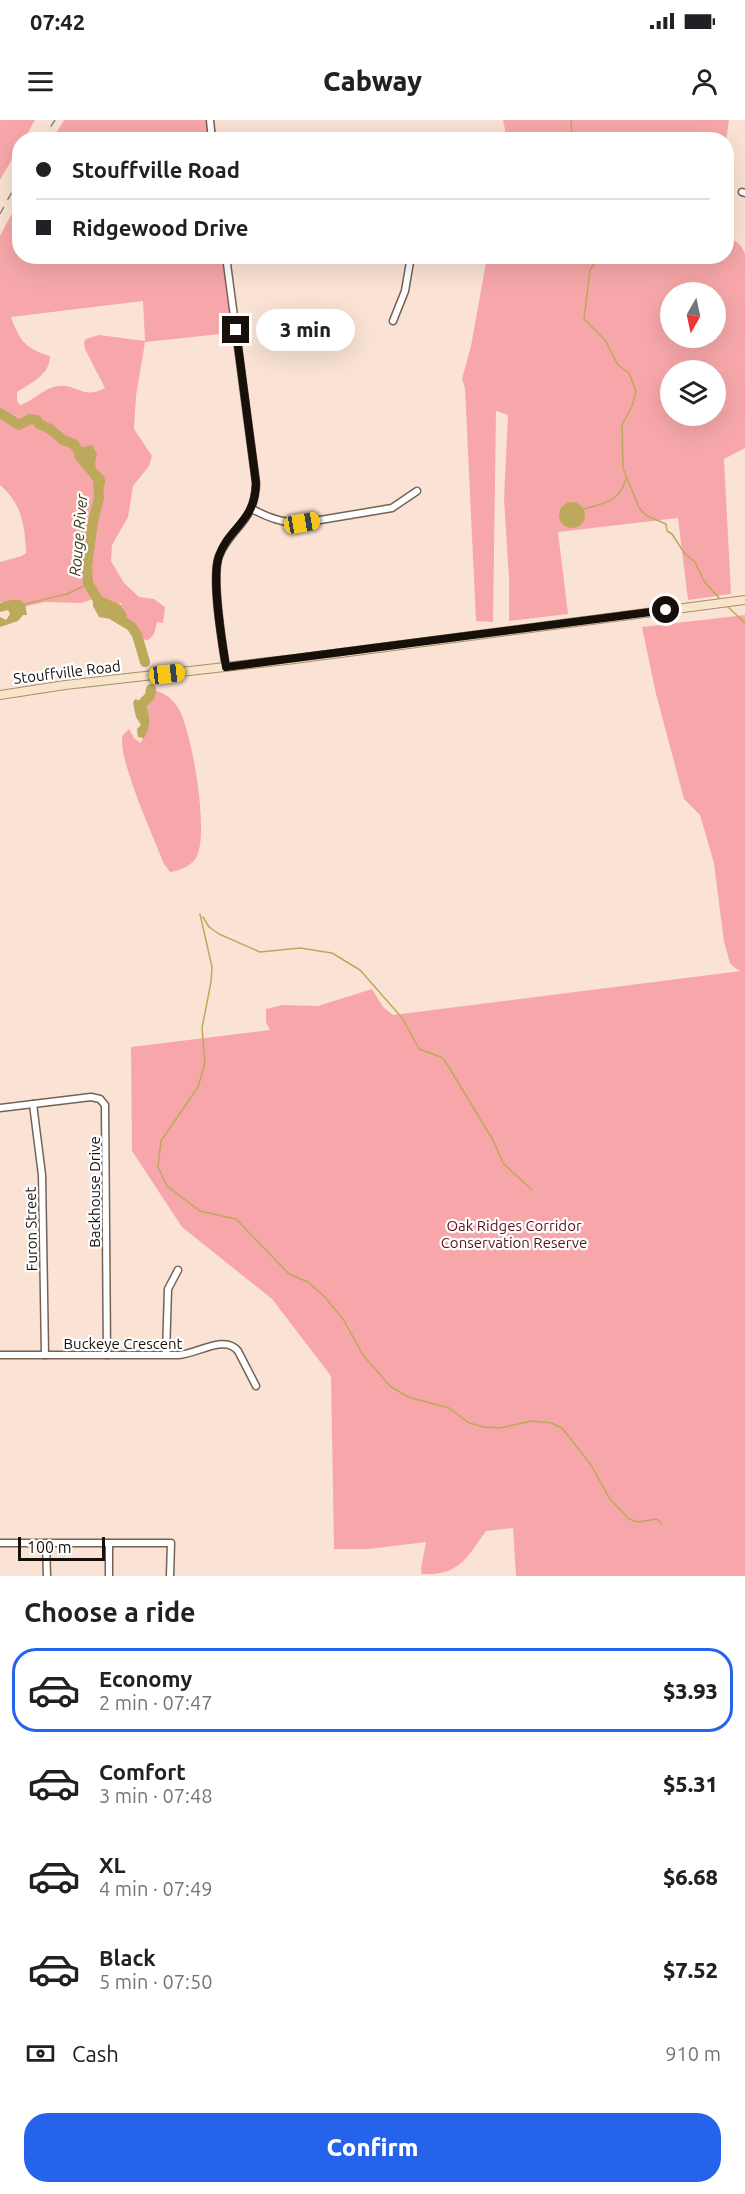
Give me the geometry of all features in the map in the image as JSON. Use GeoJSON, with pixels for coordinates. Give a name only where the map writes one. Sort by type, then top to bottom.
{"type":"FeatureCollection","features":[{"type":"Feature","properties":{"kind":"main road","name":"Stouffville Road"},"geometry":{"type":"LineString","coordinates":[[0,695],[745,600]]}},
{"type":"Feature","properties":{"kind":"street"},"geometry":{"type":"LineString","coordinates":[[226,667],[216,566],[225,544],[252,509],[256,483],[227,264]]}},
{"type":"Feature","properties":{"kind":"street"},"geometry":{"type":"LineString","coordinates":[[393,321],[405,291],[410,264]]}},
{"type":"Feature","properties":{"kind":"street"},"geometry":{"type":"LineString","coordinates":[[252,509],[281,522],[302,523],[392,508],[417,491]]}},
{"type":"Feature","properties":{"kind":"street","name":"Backhouse Drive"},"geometry":{"type":"LineString","coordinates":[[33,1104],[92,1096],[105,1106],[107,1355]]}},
{"type":"Feature","properties":{"kind":"street"},"geometry":{"type":"LineString","coordinates":[[0,1108],[33,1104]]}},
{"type":"Feature","properties":{"kind":"street","name":"Furon Street"},"geometry":{"type":"LineString","coordinates":[[33,1104],[42,1175],[45,1355]]}},
{"type":"Feature","properties":{"kind":"street"},"geometry":{"type":"LineString","coordinates":[[166,1354],[168,1289],[178,1270]]}},
{"type":"Feature","properties":{"kind":"street","name":"Buckeye Crescent"},"geometry":{"type":"LineString","coordinates":[[0,1355],[190,1354],[218,1345],[230,1344],[238,1351],[256,1386]]}},
{"type":"Feature","properties":{"kind":"street"},"geometry":{"type":"LineString","coordinates":[[0,1543],[171,1543],[170,1576]]}},
{"type":"Feature","properties":{"kind":"street"},"geometry":{"type":"LineString","coordinates":[[46,1543],[46,1576]]}},
{"type":"Feature","properties":{"kind":"street"},"geometry":{"type":"LineString","coordinates":[[109,1543],[109,1576]]}},
{"type":"Feature","properties":{"kind":"green space"},"geometry":{"type":"Polygon","coordinates":[[[0,120],[35,120],[28,132],[12,132],[12,159],[0,180],[0,120]]]}},
{"type":"Feature","properties":{"kind":"green space"},"geometry":{"type":"Polygon","coordinates":[[[64,120],[214,120],[216,132],[57,132],[64,120]]]}},
{"type":"Feature","properties":{"kind":"green space"},"geometry":{"type":"Polygon","coordinates":[[[503,120],[729,120],[727,132],[506,132],[503,120]]]}},
{"type":"Feature","properties":{"kind":"green space"},"geometry":{"type":"Polygon","coordinates":[[[12,213],[12,264],[231,264],[239,332],[145,342],[136,396],[134,429],[152,456],[149,466],[133,486],[128,517],[112,545],[111,561],[124,583],[139,597],[154,599],[165,607],[163,623],[157,622],[154,634],[148,640],[139,639],[129,624],[121,603],[111,605],[99,597],[81,603],[45,602],[23,607],[23,602],[0,602],[0,562],[26,553],[25,534],[18,508],[0,485],[0,236],[12,213]],[[143,301],[11,317],[17,332],[29,347],[50,356],[43,373],[34,382],[17,392],[17,401],[20,405],[59,386],[86,392],[105,388],[85,349],[84,342],[86,339],[99,335],[145,341],[143,301]]]}},
{"type":"Feature","properties":{"kind":"green space"},"geometry":{"type":"Polygon","coordinates":[[[734,240],[745,254],[745,448],[724,459],[731,594],[688,600],[678,518],[558,532],[568,614],[509,621],[504,499],[508,415],[496,411],[493,622],[476,621],[465,388],[462,379],[471,346],[486,264],[734,264],[734,240]]]}},
{"type":"Feature","properties":{"kind":"green space","name":"Oak Ridges Corridor Conservation Reserve"},"geometry":{"type":"Polygon","coordinates":[[[745,615],[745,1576],[516,1576],[513,1528],[486,1531],[461,1563],[445,1572],[435,1574],[422,1574],[426,1542],[368,1549],[334,1549],[331,1376],[272,1299],[182,1227],[132,1151],[131,1047],[270,1030],[266,1022],[266,1009],[283,1005],[318,1006],[372,989],[383,1007],[393,1015],[741,971],[730,963],[724,942],[714,863],[700,815],[684,799],[656,694],[642,627],[745,615]]]}},
{"type":"Feature","properties":{"kind":"green space"},"geometry":{"type":"Polygon","coordinates":[[[154,690],[174,702],[184,721],[194,760],[200,805],[200,843],[197,856],[186,867],[170,872],[164,864],[130,778],[122,745],[123,735],[129,729],[140,743],[143,738],[148,721],[148,710],[144,698],[154,690]]]}},
{"type":"Feature","properties":{"kind":"shaded area"},"geometry":{"type":"Polygon","coordinates":[[[92,445],[97,454],[95,461],[97,470],[105,479],[105,485],[99,488],[74,457],[76,449],[92,445]]]}},
{"type":"Feature","properties":{"kind":"shaded area"},"geometry":{"type":"Polygon","coordinates":[[[572,502],[581,506],[585,515],[581,524],[572,528],[563,524],[559,515],[563,506],[572,502]]]}},
{"type":"Feature","properties":{"kind":"shaded area"},"geometry":{"type":"Polygon","coordinates":[[[98,595],[121,605],[127,615],[125,625],[99,617],[93,606],[93,601],[98,595]]]}},
{"type":"Feature","properties":{"kind":"shaded area"},"geometry":{"type":"Polygon","coordinates":[[[20,600],[25,604],[27,615],[23,615],[18,621],[0,627],[0,617],[6,620],[10,614],[8,610],[0,612],[0,603],[20,600]]]}},
{"type":"Feature","properties":{"kind":"shaded area"},"geometry":{"type":"Polygon","coordinates":[[[135,699],[144,702],[148,710],[149,725],[144,738],[138,737],[137,729],[141,725],[136,717],[133,703],[135,699]]]}},
{"type":"Feature","properties":{"kind":"waterway"},"geometry":{"type":"LineString","coordinates":[[571,120],[572,132]]}},
{"type":"Feature","properties":{"kind":"waterway"},"geometry":{"type":"LineString","coordinates":[[594,264],[590,270],[584,319],[605,340],[618,365],[629,373],[636,391],[632,406],[622,425],[623,468],[639,508],[647,516],[666,524],[667,531],[672,534],[685,554],[695,562],[704,581],[719,598]]}},
{"type":"Feature","properties":{"kind":"waterway","name":"Rouge River"},"geometry":{"type":"LineString","coordinates":[[0,413],[19,425],[30,419],[37,420],[39,424],[50,429],[63,440],[74,444],[83,458]]}},
{"type":"Feature","properties":{"kind":"waterway","name":"Rouge River"},"geometry":{"type":"LineString","coordinates":[[96,476],[99,498],[93,521],[87,566],[88,583],[102,607]]}},
{"type":"Feature","properties":{"kind":"waterway"},"geometry":{"type":"LineString","coordinates":[[584,509],[605,503],[615,497],[626,479]]}},
{"type":"Feature","properties":{"kind":"waterway"},"geometry":{"type":"LineString","coordinates":[[25,604],[67,594],[88,584]]}},
{"type":"Feature","properties":{"kind":"waterway"},"geometry":{"type":"LineString","coordinates":[[728,607],[745,623]]}},
{"type":"Feature","properties":{"kind":"waterway","name":"Rouge River"},"geometry":{"type":"LineString","coordinates":[[114,616],[131,626],[137,635],[145,662]]}},
{"type":"Feature","properties":{"kind":"waterway","name":"Rouge River"},"geometry":{"type":"LineString","coordinates":[[144,702],[150,696],[151,689]]}},
{"type":"Feature","properties":{"kind":"waterway"},"geometry":{"type":"LineString","coordinates":[[200,914],[212,967],[202,1028],[205,1063],[198,1087],[161,1141],[158,1167],[167,1186],[200,1211],[236,1219],[289,1274],[308,1282],[324,1296],[343,1319],[363,1355],[390,1386],[408,1397],[449,1408],[469,1423],[484,1427],[500,1428],[532,1421],[552,1423],[563,1429],[591,1465],[610,1499],[629,1519],[638,1522],[657,1519],[661,1523]]}},
{"type":"Feature","properties":{"kind":"waterway"},"geometry":{"type":"LineString","coordinates":[[203,917],[209,927],[219,934],[260,952],[300,948],[332,953],[360,970],[403,1019],[419,1049],[441,1057],[445,1061],[493,1140],[503,1163],[532,1190]]}},
{"type":"Feature","properties":{"kind":"railway"},"geometry":{"type":"LineString","coordinates":[[47,132],[55,120]]}},
{"type":"Feature","properties":{"kind":"railway"},"geometry":{"type":"LineString","coordinates":[[0,214],[12,192]]}},
{"type":"Feature","properties":{"kind":"route"},"geometry":{"type":"LineString","coordinates":[[236,330],[256,483],[252,509],[225,544],[216,566],[226,667],[666,610]]}}]}
